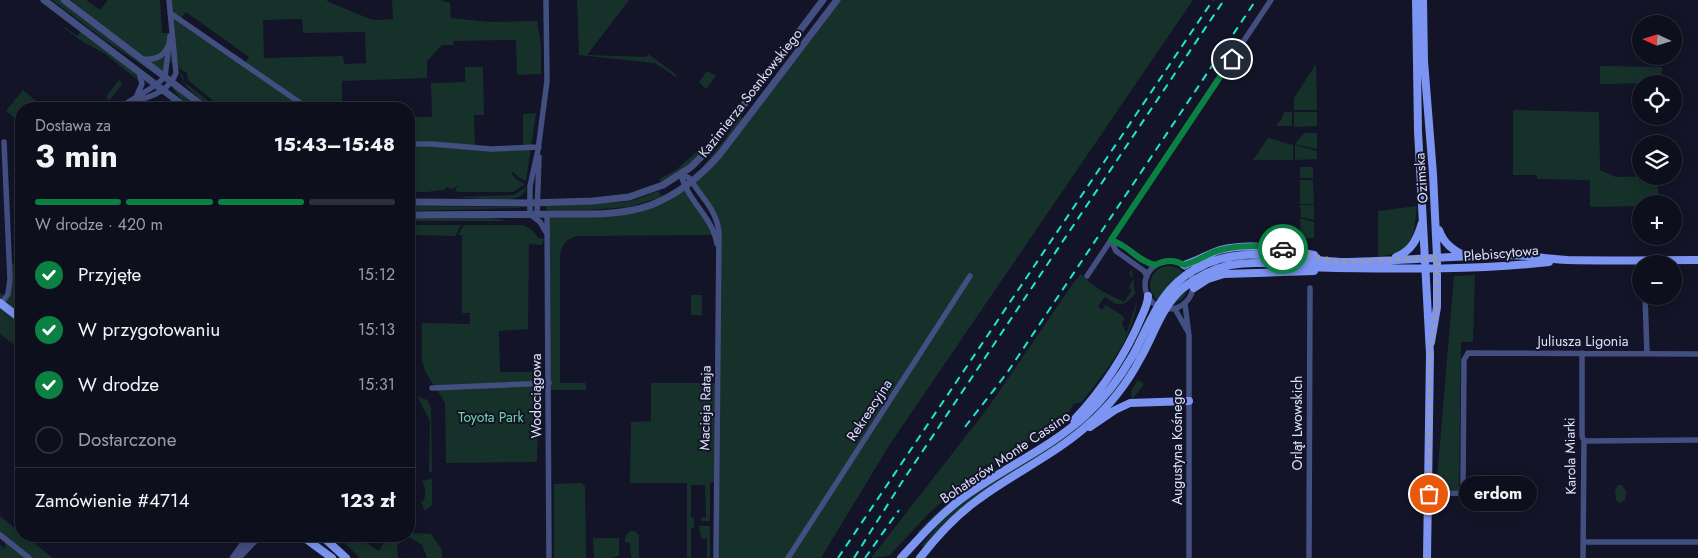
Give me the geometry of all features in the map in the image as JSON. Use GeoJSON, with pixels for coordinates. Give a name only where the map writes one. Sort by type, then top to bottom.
{"type":"FeatureCollection","features":[{"type":"Feature","properties":{"kind":"main road","name":"Ozimska"},"geometry":{"type":"LineString","coordinates":[[1416,0],[1418,132],[1430,354],[1427,558]]}},
{"type":"Feature","properties":{"kind":"main road","name":"Ozimska"},"geometry":{"type":"LineString","coordinates":[[1423,0],[1424,61],[1438,269],[1437,307],[1430,354]]}},
{"type":"Feature","properties":{"kind":"main road"},"geometry":{"type":"LineString","coordinates":[[1390,260],[1411,247],[1424,218]]}},
{"type":"Feature","properties":{"kind":"main road"},"geometry":{"type":"LineString","coordinates":[[1436,222],[1440,235],[1447,245],[1452,250],[1467,256]]}},
{"type":"Feature","properties":{"kind":"main road"},"geometry":{"type":"LineString","coordinates":[[1184,265],[1220,250],[1256,247],[1279,248],[1335,265]]}},
{"type":"Feature","properties":{"kind":"main road","name":"Bohaterów Monte Cassino"},"geometry":{"type":"LineString","coordinates":[[946,528],[979,498],[1062,446],[1083,429],[1108,404],[1123,387],[1142,355],[1162,299],[1184,276],[1194,269],[1222,258],[1250,254],[1335,265],[1437,257]]}},
{"type":"Feature","properties":{"kind":"main road","name":"Plebiscytowa"},"geometry":{"type":"LineString","coordinates":[[1437,257],[1513,255],[1565,260],[1698,260]]}},
{"type":"Feature","properties":{"kind":"main road","name":"Plebiscytowa"},"geometry":{"type":"LineString","coordinates":[[1438,269],[1482,268],[1565,260]]}},
{"type":"Feature","properties":{"kind":"main road","name":"Bohaterów Monte Cassino"},"geometry":{"type":"LineString","coordinates":[[901,558],[937,519],[963,497],[1065,433],[1095,406],[1113,385],[1156,317],[1184,288],[1198,277],[1225,266],[1244,263],[1438,269]]}},
{"type":"Feature","properties":{"kind":"main road"},"geometry":{"type":"LineString","coordinates":[[1194,288],[1217,275],[1303,272],[1335,265]]}},
{"type":"Feature","properties":{"kind":"main road"},"geometry":{"type":"LineString","coordinates":[[1065,433],[1116,366],[1136,330],[1147,304],[1148,296]]}},
{"type":"Feature","properties":{"kind":"main road"},"geometry":{"type":"LineString","coordinates":[[0,303],[15,314]]}},
{"type":"Feature","properties":{"kind":"main road"},"geometry":{"type":"LineString","coordinates":[[1083,429],[1097,424],[1115,410],[1130,403],[1189,401]]}},
{"type":"Feature","properties":{"kind":"main road"},"geometry":{"type":"LineString","coordinates":[[920,558],[946,528]]}},
{"type":"Feature","properties":{"kind":"main road"},"geometry":{"type":"LineString","coordinates":[[927,558],[946,528]]}},
{"type":"Feature","properties":{"kind":"main road"},"geometry":{"type":"LineString","coordinates":[[310,542],[332,558]]}},
{"type":"Feature","properties":{"kind":"main road"},"geometry":{"type":"LineString","coordinates":[[329,542],[346,558]]}},
{"type":"Feature","properties":{"kind":"main road"},"geometry":{"type":"LineString","coordinates":[[905,558],[910,548]]}},
{"type":"Feature","properties":{"kind":"street"},"geometry":{"type":"LineString","coordinates":[[44,0],[179,102]]}},
{"type":"Feature","properties":{"kind":"street"},"geometry":{"type":"LineString","coordinates":[[64,0],[198,102]]}},
{"type":"Feature","properties":{"kind":"street"},"geometry":{"type":"LineString","coordinates":[[132,100],[148,97],[163,90],[173,82],[176,69],[169,0]]}},
{"type":"Feature","properties":{"kind":"street"},"geometry":{"type":"LineString","coordinates":[[546,0],[547,70],[533,214],[547,234]]}},
{"type":"Feature","properties":{"kind":"street","name":"Kazimierza Sosnkowskiego"},"geometry":{"type":"LineString","coordinates":[[415,202],[533,203],[593,201],[629,197],[655,189],[697,162],[716,143],[823,0]]}},
{"type":"Feature","properties":{"kind":"street","name":"Kazimierza Sosnkowskiego"},"geometry":{"type":"LineString","coordinates":[[415,214],[585,214],[634,209],[651,204],[686,187],[702,174],[727,146],[837,0]]}},
{"type":"Feature","properties":{"kind":"street"},"geometry":{"type":"LineString","coordinates":[[1087,276],[1271,0]]}},
{"type":"Feature","properties":{"kind":"street"},"geometry":{"type":"LineString","coordinates":[[170,13],[298,102]]}},
{"type":"Feature","properties":{"kind":"street"},"geometry":{"type":"LineString","coordinates":[[129,102],[165,77],[171,25]]}},
{"type":"Feature","properties":{"kind":"street"},"geometry":{"type":"LineString","coordinates":[[142,59],[151,60],[160,56],[166,51],[170,42]]}},
{"type":"Feature","properties":{"kind":"street"},"geometry":{"type":"LineString","coordinates":[[132,100],[141,87],[142,82],[139,72]]}},
{"type":"Feature","properties":{"kind":"street"},"geometry":{"type":"LineString","coordinates":[[0,303],[8,294],[10,279],[4,142]]}},
{"type":"Feature","properties":{"kind":"street"},"geometry":{"type":"LineString","coordinates":[[415,144],[490,149],[539,148]]}},
{"type":"Feature","properties":{"kind":"street","name":"Macieja Rataja"},"geometry":{"type":"LineString","coordinates":[[681,174],[689,178],[717,217],[719,232],[716,558]]}},
{"type":"Feature","properties":{"kind":"street","name":"Macieja Rataja"},"geometry":{"type":"LineString","coordinates":[[681,174],[686,187],[714,230],[718,259]]}},
{"type":"Feature","properties":{"kind":"street","name":"Wodociągowa"},"geometry":{"type":"LineString","coordinates":[[547,214],[549,558]]}},
{"type":"Feature","properties":{"kind":"street"},"geometry":{"type":"LineString","coordinates":[[1111,240],[1122,244],[1141,259],[1155,265]]}},
{"type":"Feature","properties":{"kind":"street"},"geometry":{"type":"LineString","coordinates":[[1111,240],[1116,251],[1144,271],[1147,276]]}},
{"type":"Feature","properties":{"kind":"street"},"geometry":{"type":"LineString","coordinates":[[1173,261],[1184,265],[1190,271],[1194,288],[1185,304],[1175,309],[1167,309],[1152,303],[1145,286],[1147,276],[1155,265],[1160,262],[1173,261]]}},
{"type":"Feature","properties":{"kind":"street","name":"Rekreacyjna"},"geometry":{"type":"LineString","coordinates":[[788,558],[970,276]]}},
{"type":"Feature","properties":{"kind":"street","name":"Orląt Lwowskich"},"geometry":{"type":"LineString","coordinates":[[1309,558],[1310,288]]}},
{"type":"Feature","properties":{"kind":"street","name":"Augustyna Kośnego"},"geometry":{"type":"LineString","coordinates":[[1185,304],[1189,336],[1189,558]]}},
{"type":"Feature","properties":{"kind":"street"},"geometry":{"type":"LineString","coordinates":[[1645,305],[1646,354]]}},
{"type":"Feature","properties":{"kind":"street","name":"Augustyna Kośnego"},"geometry":{"type":"LineString","coordinates":[[1175,309],[1183,321],[1189,336]]}},
{"type":"Feature","properties":{"kind":"street","name":"Juliusza Ligonia"},"geometry":{"type":"LineString","coordinates":[[1429,494],[1461,493],[1463,488],[1464,360],[1468,353],[1698,354]]}},
{"type":"Feature","properties":{"kind":"street","name":"Karola Miarki"},"geometry":{"type":"LineString","coordinates":[[1582,353],[1582,436],[1584,441],[1583,558]]}},
{"type":"Feature","properties":{"kind":"street"},"geometry":{"type":"LineString","coordinates":[[432,388],[549,383]]}},
{"type":"Feature","properties":{"kind":"street"},"geometry":{"type":"LineString","coordinates":[[1584,441],[1698,440]]}},
{"type":"Feature","properties":{"kind":"street"},"geometry":{"type":"LineString","coordinates":[[0,535],[29,558]]}},
{"type":"Feature","properties":{"kind":"street"},"geometry":{"type":"LineString","coordinates":[[233,558],[244,542]]}},
{"type":"Feature","properties":{"kind":"street"},"geometry":{"type":"LineString","coordinates":[[238,558],[253,542]]}},
{"type":"Feature","properties":{"kind":"street"},"geometry":{"type":"LineString","coordinates":[[1583,542],[1698,542]]}},
{"type":"Feature","properties":{"kind":"green space"},"geometry":{"type":"Polygon","coordinates":[[[52,0],[59,0],[155,74],[102,38],[52,0]]]}},
{"type":"Feature","properties":{"kind":"green space"},"geometry":{"type":"Polygon","coordinates":[[[71,0],[86,0],[100,10],[108,0],[160,0],[162,33],[170,33],[169,0],[326,0],[375,20],[393,19],[392,0],[441,0],[450,3],[451,18],[490,22],[537,21],[541,45],[541,74],[517,75],[516,40],[453,41],[453,45],[442,45],[427,61],[427,78],[342,81],[342,102],[215,102],[188,80],[187,73],[179,68],[175,46],[173,64],[170,61],[165,77],[71,0]],[[186,12],[181,19],[245,63],[249,57],[186,12]],[[302,19],[263,20],[264,58],[343,56],[344,64],[366,63],[365,32],[303,33],[302,19]]]}},
{"type":"Feature","properties":{"kind":"green space"},"geometry":{"type":"Polygon","coordinates":[[[577,0],[629,0],[587,55],[646,57],[648,54],[677,75],[676,77],[655,63],[579,55],[577,0]]]}},
{"type":"Feature","properties":{"kind":"green space"},"geometry":{"type":"Polygon","coordinates":[[[837,0],[1193,0],[890,444],[821,558],[716,558],[716,481],[710,483],[710,521],[701,521],[701,518],[706,517],[705,485],[691,485],[691,517],[694,518],[694,528],[691,528],[691,558],[687,558],[687,483],[630,483],[631,422],[651,421],[651,383],[717,383],[718,221],[692,182],[702,174],[837,0]]]}},
{"type":"Feature","properties":{"kind":"green space"},"geometry":{"type":"Polygon","coordinates":[[[65,27],[77,36],[81,31],[135,72],[139,81],[104,53],[83,42],[65,27]]]}},
{"type":"Feature","properties":{"kind":"green space"},"geometry":{"type":"Polygon","coordinates":[[[1316,64],[1317,110],[1294,110],[1294,98],[1316,64]]]}},
{"type":"Feature","properties":{"kind":"green space"},"geometry":{"type":"Polygon","coordinates":[[[1600,66],[1662,67],[1662,75],[1632,75],[1632,83],[1600,84],[1600,66]]]}},
{"type":"Feature","properties":{"kind":"green space"},"geometry":{"type":"Polygon","coordinates":[[[465,67],[483,67],[484,115],[474,115],[475,148],[523,147],[523,114],[536,113],[526,181],[513,172],[511,173],[516,179],[525,184],[513,192],[457,192],[455,190],[459,185],[452,189],[445,187],[445,190],[415,192],[415,117],[432,117],[431,83],[465,82],[465,67]]]}},
{"type":"Feature","properties":{"kind":"green space"},"geometry":{"type":"Polygon","coordinates":[[[707,71],[716,76],[706,89],[699,82],[707,71]]]}},
{"type":"Feature","properties":{"kind":"green space"},"geometry":{"type":"Polygon","coordinates":[[[119,80],[122,84],[110,100],[108,100],[106,97],[119,80]]]}},
{"type":"Feature","properties":{"kind":"green space"},"geometry":{"type":"Polygon","coordinates":[[[184,82],[210,102],[205,102],[189,89],[184,82]]]}},
{"type":"Feature","properties":{"kind":"green space"},"geometry":{"type":"Polygon","coordinates":[[[174,87],[194,102],[185,102],[173,89],[174,87]]]}},
{"type":"Feature","properties":{"kind":"green space"},"geometry":{"type":"Polygon","coordinates":[[[23,90],[38,102],[15,102],[15,118],[6,111],[23,90]]]}},
{"type":"Feature","properties":{"kind":"green space"},"geometry":{"type":"Polygon","coordinates":[[[1513,110],[1599,112],[1600,170],[1616,177],[1632,177],[1632,185],[1658,185],[1658,195],[1632,195],[1632,206],[1590,207],[1590,180],[1537,179],[1537,175],[1513,175],[1513,110]]]}},
{"type":"Feature","properties":{"kind":"green space"},"geometry":{"type":"Polygon","coordinates":[[[1284,112],[1292,112],[1292,126],[1276,126],[1282,118],[1284,112]]]}},
{"type":"Feature","properties":{"kind":"green space"},"geometry":{"type":"Polygon","coordinates":[[[1294,112],[1317,112],[1317,126],[1294,127],[1294,112]]]}},
{"type":"Feature","properties":{"kind":"green space"},"geometry":{"type":"Polygon","coordinates":[[[740,116],[743,119],[713,158],[697,174],[724,140],[740,116]]]}},
{"type":"Feature","properties":{"kind":"green space"},"geometry":{"type":"Polygon","coordinates":[[[1304,133],[1317,133],[1317,149],[1295,144],[1304,133]]]}},
{"type":"Feature","properties":{"kind":"green space"},"geometry":{"type":"Polygon","coordinates":[[[1268,138],[1293,145],[1293,160],[1253,160],[1268,138]]]}},
{"type":"Feature","properties":{"kind":"green space"},"geometry":{"type":"Polygon","coordinates":[[[705,144],[695,159],[661,183],[659,179],[676,170],[705,144]]]}},
{"type":"Feature","properties":{"kind":"green space"},"geometry":{"type":"Polygon","coordinates":[[[1295,145],[1317,151],[1317,159],[1295,160],[1295,145]]]}},
{"type":"Feature","properties":{"kind":"green space"},"geometry":{"type":"Polygon","coordinates":[[[1300,167],[1313,167],[1313,178],[1300,178],[1300,167]]]}},
{"type":"Feature","properties":{"kind":"green space"},"geometry":{"type":"Polygon","coordinates":[[[1300,180],[1313,180],[1314,204],[1300,204],[1300,180]]]}},
{"type":"Feature","properties":{"kind":"green space"},"geometry":{"type":"Polygon","coordinates":[[[527,187],[522,195],[511,199],[496,200],[457,197],[514,195],[527,187]]]}},
{"type":"Feature","properties":{"kind":"green space"},"geometry":{"type":"Polygon","coordinates":[[[686,187],[715,235],[577,236],[567,240],[563,245],[560,256],[560,383],[586,383],[586,390],[549,390],[547,214],[634,209],[686,187]]]}},
{"type":"Feature","properties":{"kind":"green space"},"geometry":{"type":"Polygon","coordinates":[[[659,191],[661,197],[629,207],[546,210],[546,206],[624,202],[659,191]]]}},
{"type":"Feature","properties":{"kind":"green space"},"geometry":{"type":"Polygon","coordinates":[[[1300,205],[1314,205],[1314,220],[1301,217],[1300,205]]]}},
{"type":"Feature","properties":{"kind":"green space"},"geometry":{"type":"Polygon","coordinates":[[[415,206],[519,208],[415,211],[415,206]]]}},
{"type":"Feature","properties":{"kind":"green space"},"geometry":{"type":"Polygon","coordinates":[[[1417,206],[1415,227],[1410,242],[1400,251],[1378,256],[1378,211],[1417,206]]]}},
{"type":"Feature","properties":{"kind":"green space"},"geometry":{"type":"Polygon","coordinates":[[[415,218],[490,218],[506,220],[415,221],[415,218]]]}},
{"type":"Feature","properties":{"kind":"green space"},"geometry":{"type":"Polygon","coordinates":[[[1300,218],[1314,222],[1314,238],[1301,238],[1300,218]]]}},
{"type":"Feature","properties":{"kind":"green space"},"geometry":{"type":"Polygon","coordinates":[[[415,225],[461,225],[455,236],[415,235],[415,225]]]}},
{"type":"Feature","properties":{"kind":"green space","name":"Toyota Park"},"geometry":{"type":"Polygon","coordinates":[[[464,225],[524,225],[533,231],[538,238],[544,239],[542,245],[529,244],[528,329],[499,331],[500,372],[539,372],[537,462],[446,463],[445,403],[425,371],[422,361],[422,323],[470,324],[470,313],[462,313],[462,235],[458,235],[464,225]]]}},
{"type":"Feature","properties":{"kind":"green space"},"geometry":{"type":"Polygon","coordinates":[[[10,261],[15,266],[15,345],[0,334],[0,293],[6,297],[10,261]]]}},
{"type":"Feature","properties":{"kind":"green space"},"geometry":{"type":"Polygon","coordinates":[[[1169,266],[1182,272],[1188,285],[1182,298],[1169,304],[1156,298],[1150,285],[1156,272],[1169,266]]]}},
{"type":"Feature","properties":{"kind":"green space"},"geometry":{"type":"Polygon","coordinates":[[[1132,270],[1135,294],[1127,301],[1121,304],[1114,303],[1105,297],[1098,306],[1102,310],[1106,305],[1123,316],[1125,319],[1122,322],[1126,334],[1137,301],[1130,329],[1117,355],[1082,402],[1073,404],[1063,420],[950,495],[929,513],[889,556],[871,558],[987,409],[1081,274],[1095,287],[1124,302],[1132,290],[1129,288],[1133,279],[1129,273],[1132,270]]]}},
{"type":"Feature","properties":{"kind":"green space"},"geometry":{"type":"Polygon","coordinates":[[[1475,275],[1473,342],[1461,342],[1459,490],[1436,491],[1454,276],[1475,275]]]}},
{"type":"Feature","properties":{"kind":"green space"},"geometry":{"type":"Polygon","coordinates":[[[691,295],[702,295],[702,315],[691,315],[691,295]]]}},
{"type":"Feature","properties":{"kind":"green space"},"geometry":{"type":"Polygon","coordinates":[[[1129,368],[1130,370],[1117,388],[1087,421],[1067,438],[969,501],[924,547],[921,546],[943,519],[968,498],[1066,436],[1086,420],[1129,368]]]}},
{"type":"Feature","properties":{"kind":"green space"},"geometry":{"type":"Polygon","coordinates":[[[1138,380],[1144,384],[1132,400],[1131,391],[1138,380]]]}},
{"type":"Feature","properties":{"kind":"green space"},"geometry":{"type":"Polygon","coordinates":[[[417,396],[427,400],[431,408],[432,472],[429,472],[430,421],[417,396]]]}},
{"type":"Feature","properties":{"kind":"green space"},"geometry":{"type":"Polygon","coordinates":[[[1018,455],[961,495],[991,472],[1018,455]]]}},
{"type":"Feature","properties":{"kind":"green space"},"geometry":{"type":"Polygon","coordinates":[[[432,479],[432,505],[425,511],[421,502],[424,500],[425,492],[422,481],[432,479]]]}},
{"type":"Feature","properties":{"kind":"green space"},"geometry":{"type":"Polygon","coordinates":[[[582,483],[585,486],[586,558],[554,558],[554,484],[582,483]]]}},
{"type":"Feature","properties":{"kind":"green space"},"geometry":{"type":"Polygon","coordinates":[[[1618,485],[1622,485],[1626,491],[1625,500],[1620,503],[1616,500],[1615,491],[1618,485]]]}},
{"type":"Feature","properties":{"kind":"green space"},"geometry":{"type":"Polygon","coordinates":[[[954,500],[920,532],[916,533],[954,500]]]}},
{"type":"Feature","properties":{"kind":"green space"},"geometry":{"type":"Polygon","coordinates":[[[0,516],[15,528],[15,542],[33,542],[53,558],[0,558],[0,545],[5,549],[5,539],[0,535],[0,516]]]}},
{"type":"Feature","properties":{"kind":"green space"},"geometry":{"type":"Polygon","coordinates":[[[699,526],[710,526],[710,558],[707,558],[707,539],[701,538],[699,526]]]}},
{"type":"Feature","properties":{"kind":"green space"},"geometry":{"type":"Polygon","coordinates":[[[631,531],[635,531],[639,535],[639,558],[631,558],[630,543],[625,542],[626,536],[631,531]]]}},
{"type":"Feature","properties":{"kind":"green space"},"geometry":{"type":"Polygon","coordinates":[[[415,533],[431,534],[442,550],[442,558],[427,558],[422,545],[415,541],[415,533]]]}},
{"type":"Feature","properties":{"kind":"green space"},"geometry":{"type":"Polygon","coordinates":[[[593,538],[619,538],[619,556],[594,558],[593,538]]]}},
{"type":"Feature","properties":{"kind":"green space"},"geometry":{"type":"Polygon","coordinates":[[[344,542],[365,542],[379,551],[384,542],[400,542],[397,546],[398,558],[360,558],[344,542]]]}},
{"type":"Feature","properties":{"kind":"railway"},"geometry":{"type":"LineString","coordinates":[[838,558],[1213,0]]}},
{"type":"Feature","properties":{"kind":"railway"},"geometry":{"type":"LineString","coordinates":[[854,558],[902,482],[1224,0]]}},
{"type":"Feature","properties":{"kind":"railway"},"geometry":{"type":"LineString","coordinates":[[965,427],[1007,373],[1256,0]]}},
{"type":"Feature","properties":{"kind":"railway"},"geometry":{"type":"LineString","coordinates":[[865,558],[899,510]]}},
{"type":"Feature","properties":{"kind":"way so far"},"geometry":{"type":"LineString","coordinates":[[1283,249],[1347,262],[1437,257],[1437,307],[1430,354],[1429,494]]}},
{"type":"Feature","properties":{"kind":"place","name":"erdom"},"geometry":{"type":"Point","coordinates":[1429,494]}},
{"type":"Feature","properties":{"kind":"route"},"geometry":{"type":"LineString","coordinates":[[1232,59],[1111,240],[1122,244],[1149,264],[1155,265],[1160,262],[1173,261],[1184,265],[1220,250],[1234,248],[1283,249]]}}]}
